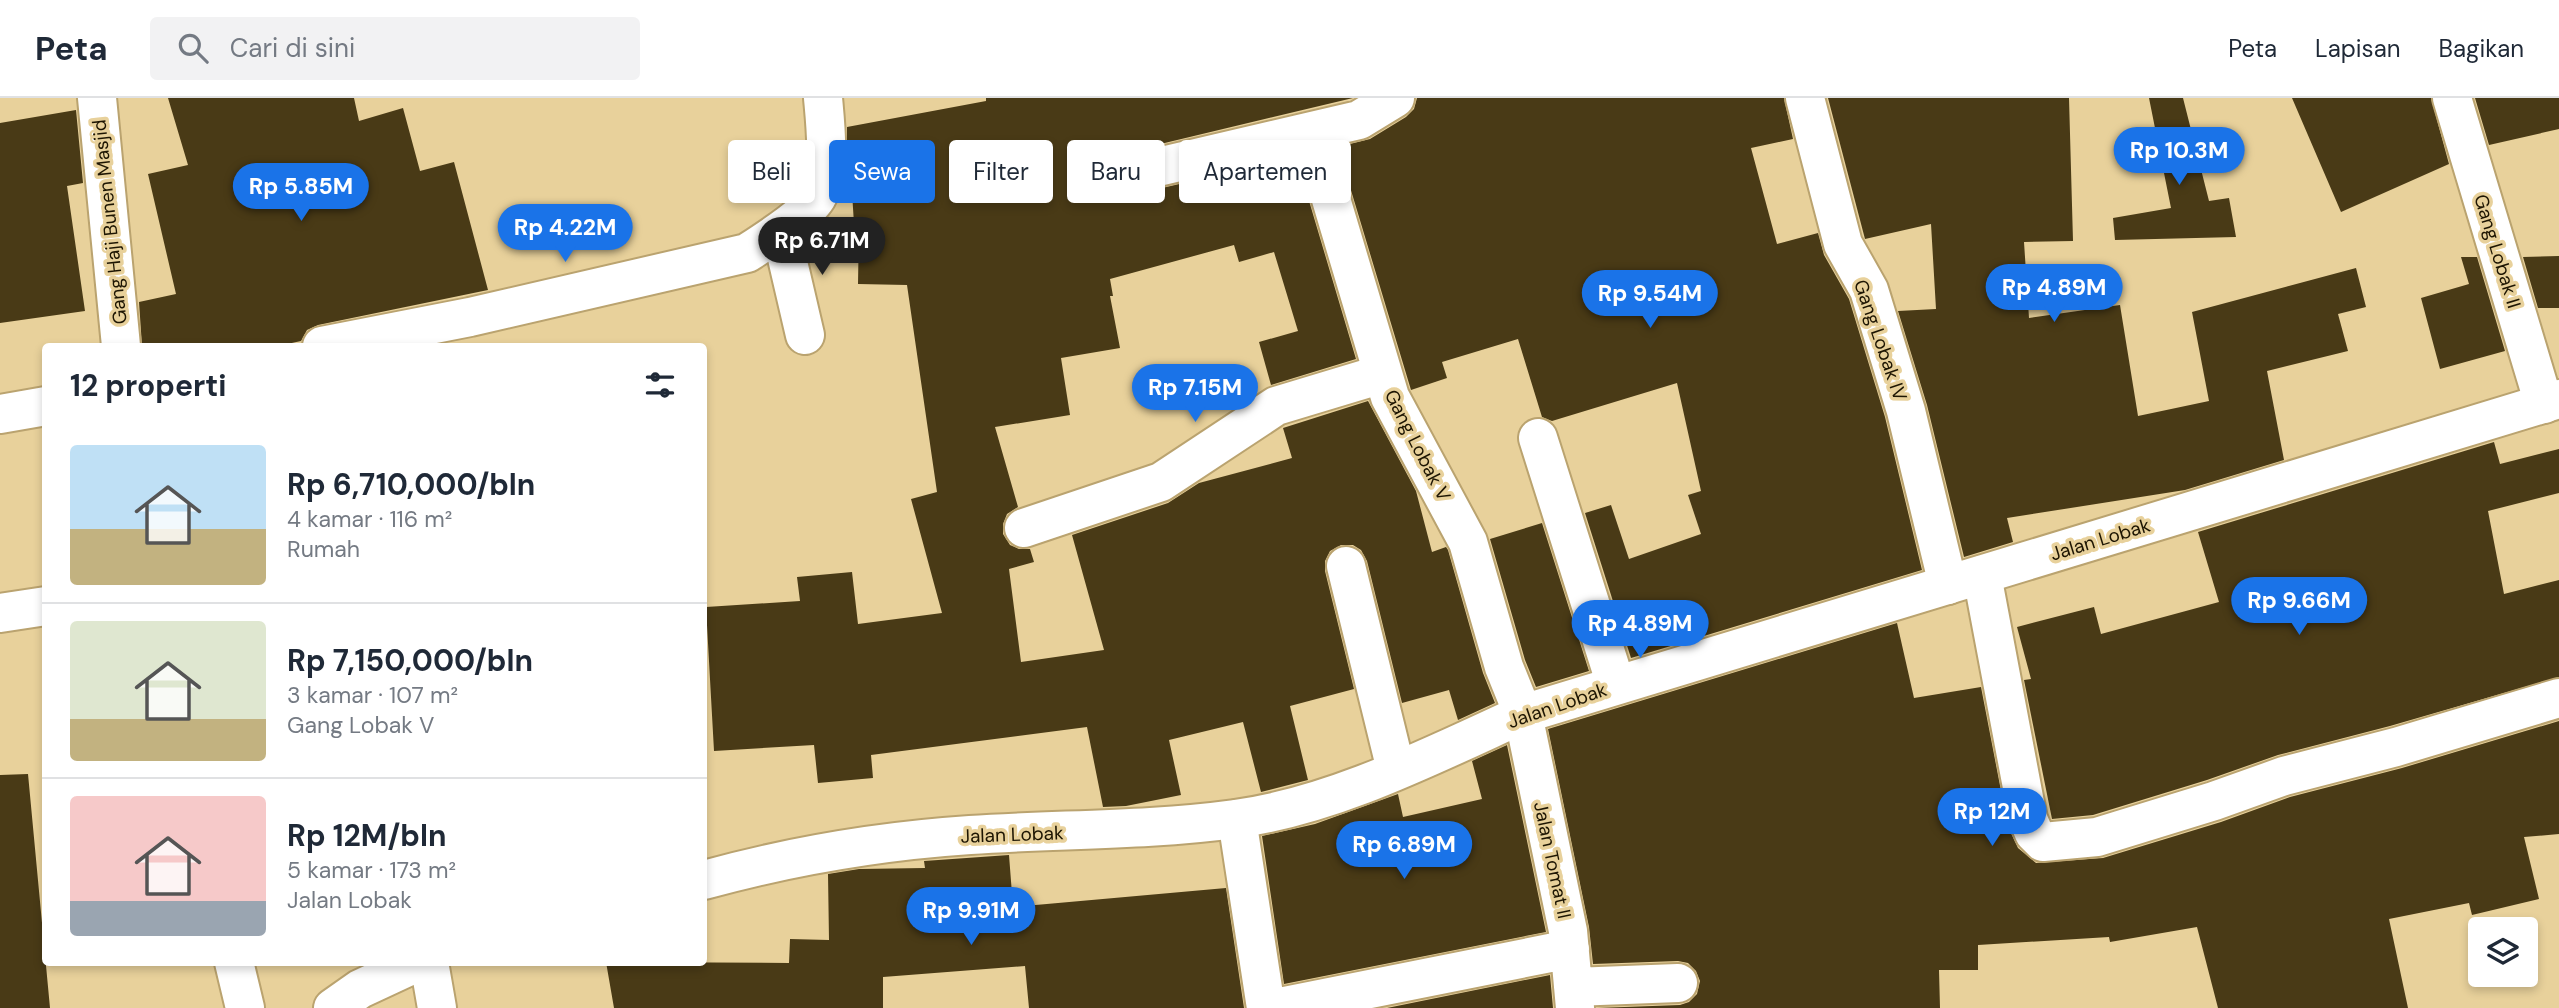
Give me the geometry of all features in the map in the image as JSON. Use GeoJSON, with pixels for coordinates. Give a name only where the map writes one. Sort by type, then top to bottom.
{"type":"FeatureCollection","features":[{"type":"Feature","properties":{"kind":"street","name":"Gang Haji Bunen Masjid"},"geometry":{"type":"LineString","coordinates":[[97,98],[121,343]]}},
{"type":"Feature","properties":{"kind":"street"},"geometry":{"type":"LineString","coordinates":[[337,343],[470,317],[747,253],[781,232],[817,197],[827,153],[823,98]]}},
{"type":"Feature","properties":{"kind":"street"},"geometry":{"type":"LineString","coordinates":[[1165,166],[1311,132],[1357,109],[1395,98]]}},
{"type":"Feature","properties":{"kind":"street","name":"Gang Lobak IV"},"geometry":{"type":"LineString","coordinates":[[1805,98],[1843,244],[1869,290],[1906,411],[1965,580],[2028,818],[2034,833],[2043,842],[2097,837],[2284,776],[2396,747],[2559,698]]}},
{"type":"Feature","properties":{"kind":"street","name":"Gang Lobak II"},"geometry":{"type":"LineString","coordinates":[[2452,98],[2551,402]]}},
{"type":"Feature","properties":{"kind":"street","name":"Gang Lobak V"},"geometry":{"type":"LineString","coordinates":[[1311,132],[1390,397],[1468,542],[1504,667],[1523,714]]}},
{"type":"Feature","properties":{"kind":"street"},"geometry":{"type":"LineString","coordinates":[[781,232],[805,335]]}},
{"type":"Feature","properties":{"kind":"street"},"geometry":{"type":"LineString","coordinates":[[1024,528],[1161,482],[1276,406],[1382,374]]}},
{"type":"Feature","properties":{"kind":"street","name":"Jalan Lobak"},"geometry":{"type":"LineString","coordinates":[[707,879],[860,845],[971,835],[1159,827],[1237,819],[1318,799],[1396,770],[1523,714],[2551,402]]}},
{"type":"Feature","properties":{"kind":"street"},"geometry":{"type":"LineString","coordinates":[[0,414],[42,407]]}},
{"type":"Feature","properties":{"kind":"street"},"geometry":{"type":"LineString","coordinates":[[1538,438],[1616,685]]}},
{"type":"Feature","properties":{"kind":"street"},"geometry":{"type":"LineString","coordinates":[[1346,566],[1396,770]]}},
{"type":"Feature","properties":{"kind":"street"},"geometry":{"type":"LineString","coordinates":[[0,613],[42,607]]}},
{"type":"Feature","properties":{"kind":"street","name":"Jalan Tomat II"},"geometry":{"type":"LineString","coordinates":[[1523,714],[1568,931],[1574,998]]}},
{"type":"Feature","properties":{"kind":"street"},"geometry":{"type":"LineString","coordinates":[[1237,819],[1266,1008]]}},
{"type":"Feature","properties":{"kind":"street"},"geometry":{"type":"LineString","coordinates":[[1275,1008],[1570,949]]}},
{"type":"Feature","properties":{"kind":"street"},"geometry":{"type":"LineString","coordinates":[[235,966],[245,1008]]}},
{"type":"Feature","properties":{"kind":"street"},"geometry":{"type":"LineString","coordinates":[[333,1008],[360,989],[409,966]]}},
{"type":"Feature","properties":{"kind":"street"},"geometry":{"type":"LineString","coordinates":[[430,966],[437,1008]]}},
{"type":"Feature","properties":{"kind":"street"},"geometry":{"type":"LineString","coordinates":[[1574,998],[1678,983]]}},
{"type":"Feature","properties":{"kind":"building"},"geometry":{"type":"Polygon","coordinates":[[[168,98],[354,98],[359,121],[403,108],[420,171],[454,162],[488,290],[318,325],[307,330],[301,341],[292,343],[142,343],[139,302],[176,294],[148,174],[188,165],[168,98]]]}},
{"type":"Feature","properties":{"kind":"building"},"geometry":{"type":"Polygon","coordinates":[[[986,98],[1353,98],[1165,143],[1165,140],[1067,140],[1067,203],[1165,203],[1165,187],[1179,184],[1179,203],[1310,203],[1356,359],[1271,385],[1259,342],[1298,331],[1274,252],[1239,262],[1234,245],[1110,279],[1113,296],[1110,296],[1120,348],[1061,358],[1070,415],[995,427],[1018,507],[1007,514],[1003,534],[1010,545],[1019,549],[1030,549],[1034,562],[1009,569],[1021,662],[1104,650],[1072,535],[1168,503],[1199,483],[1292,458],[1283,428],[1368,401],[1416,491],[1432,552],[1446,547],[1448,550],[1483,673],[1495,703],[1458,720],[1449,690],[1402,703],[1367,561],[1361,550],[1353,545],[1341,545],[1330,551],[1325,561],[1325,571],[1354,689],[1290,706],[1308,780],[1261,792],[1243,722],[1169,740],[1181,795],[1126,806],[1103,807],[1087,727],[871,755],[873,778],[818,783],[814,745],[714,751],[707,607],[800,601],[797,577],[852,572],[858,624],[942,613],[911,499],[937,492],[907,285],[858,284],[859,224],[854,224],[853,203],[935,203],[935,140],[847,140],[847,127],[986,101],[986,98]]]}},
{"type":"Feature","properties":{"kind":"building"},"geometry":{"type":"Polygon","coordinates":[[[1417,98],[1784,98],[1793,139],[1751,148],[1777,244],[1818,233],[1824,255],[1849,299],[1885,417],[1922,570],[1631,658],[1585,513],[1611,505],[1629,559],[1701,534],[1688,495],[1701,491],[1677,383],[1552,421],[1542,417],[1518,339],[1442,362],[1447,378],[1411,390],[1351,190],[1351,144],[1370,139],[1406,117],[1414,109],[1417,98]]]}},
{"type":"Feature","properties":{"kind":"building"},"geometry":{"type":"Polygon","coordinates":[[[1828,98],[2069,98],[2073,241],[2024,242],[2029,318],[2120,305],[2138,416],[2209,401],[2192,312],[2356,268],[2366,307],[2338,314],[2348,351],[2267,371],[2284,460],[2185,490],[2007,518],[2013,542],[1964,557],[1927,405],[1898,311],[1936,309],[1931,224],[1865,239],[1828,98]]]}},
{"type":"Feature","properties":{"kind":"building"},"geometry":{"type":"Polygon","coordinates":[[[2149,98],[2183,98],[2209,201],[2229,198],[2236,237],[2115,240],[2113,218],[2171,208],[2149,98]]]}},
{"type":"Feature","properties":{"kind":"building"},"geometry":{"type":"Polygon","coordinates":[[[2292,98],[2431,98],[2449,164],[2341,212],[2292,98]]]}},
{"type":"Feature","properties":{"kind":"building"},"geometry":{"type":"Polygon","coordinates":[[[2475,98],[2559,98],[2559,129],[2489,145],[2475,98]]]}},
{"type":"Feature","properties":{"kind":"building"},"geometry":{"type":"Polygon","coordinates":[[[76,110],[83,183],[67,186],[85,311],[0,323],[0,123],[76,110]]]}},
{"type":"Feature","properties":{"kind":"building"},"geometry":{"type":"Polygon","coordinates":[[[2559,256],[2559,308],[2538,308],[2523,257],[2559,256]]]}},
{"type":"Feature","properties":{"kind":"building"},"geometry":{"type":"Polygon","coordinates":[[[2461,257],[2477,257],[2505,351],[2440,369],[2421,298],[2469,284],[2461,257]]]}},
{"type":"Feature","properties":{"kind":"building"},"geometry":{"type":"Polygon","coordinates":[[[2494,442],[2500,464],[2559,449],[2559,493],[2488,511],[2504,594],[2559,580],[2559,677],[2278,755],[2093,815],[2052,819],[2024,680],[2031,679],[2017,627],[2094,607],[2101,634],[2219,602],[2198,532],[2494,442]]]}},
{"type":"Feature","properties":{"kind":"building"},"geometry":{"type":"Polygon","coordinates":[[[1542,523],[1589,671],[1536,687],[1525,660],[1490,539],[1542,523]]]}},
{"type":"Feature","properties":{"kind":"building"},"geometry":{"type":"Polygon","coordinates":[[[1897,623],[1914,698],[1981,687],[2008,827],[2018,848],[2036,863],[2103,858],[2221,822],[2290,797],[2402,768],[2559,721],[2559,834],[2524,837],[2539,899],[2472,915],[2469,903],[2389,919],[2408,1008],[2218,1008],[2197,927],[2110,942],[2109,937],[1978,945],[1978,970],[1939,970],[1940,1008],[1597,1008],[1680,1005],[1689,1002],[1697,994],[1700,981],[1696,971],[1688,963],[1678,961],[1593,964],[1589,927],[1548,729],[1897,623]]]}},
{"type":"Feature","properties":{"kind":"building"},"geometry":{"type":"Polygon","coordinates":[[[1507,745],[1546,932],[1284,984],[1262,836],[1315,824],[1398,794],[1403,817],[1482,799],[1472,761],[1507,745]]]}},
{"type":"Feature","properties":{"kind":"building"},"geometry":{"type":"Polygon","coordinates":[[[28,774],[42,923],[42,966],[46,966],[50,1008],[0,1008],[0,775],[28,774]]]}},
{"type":"Feature","properties":{"kind":"building"},"geometry":{"type":"Polygon","coordinates":[[[1009,855],[1013,907],[1226,888],[1244,1008],[1029,1008],[1025,966],[883,977],[883,1008],[614,1008],[607,966],[789,963],[790,939],[829,940],[828,874],[859,869],[925,868],[924,861],[1009,855]]]}},
{"type":"Feature","properties":{"kind":"building"},"geometry":{"type":"Polygon","coordinates":[[[1550,975],[1553,1008],[1387,1008],[1550,975]]]}}]}
